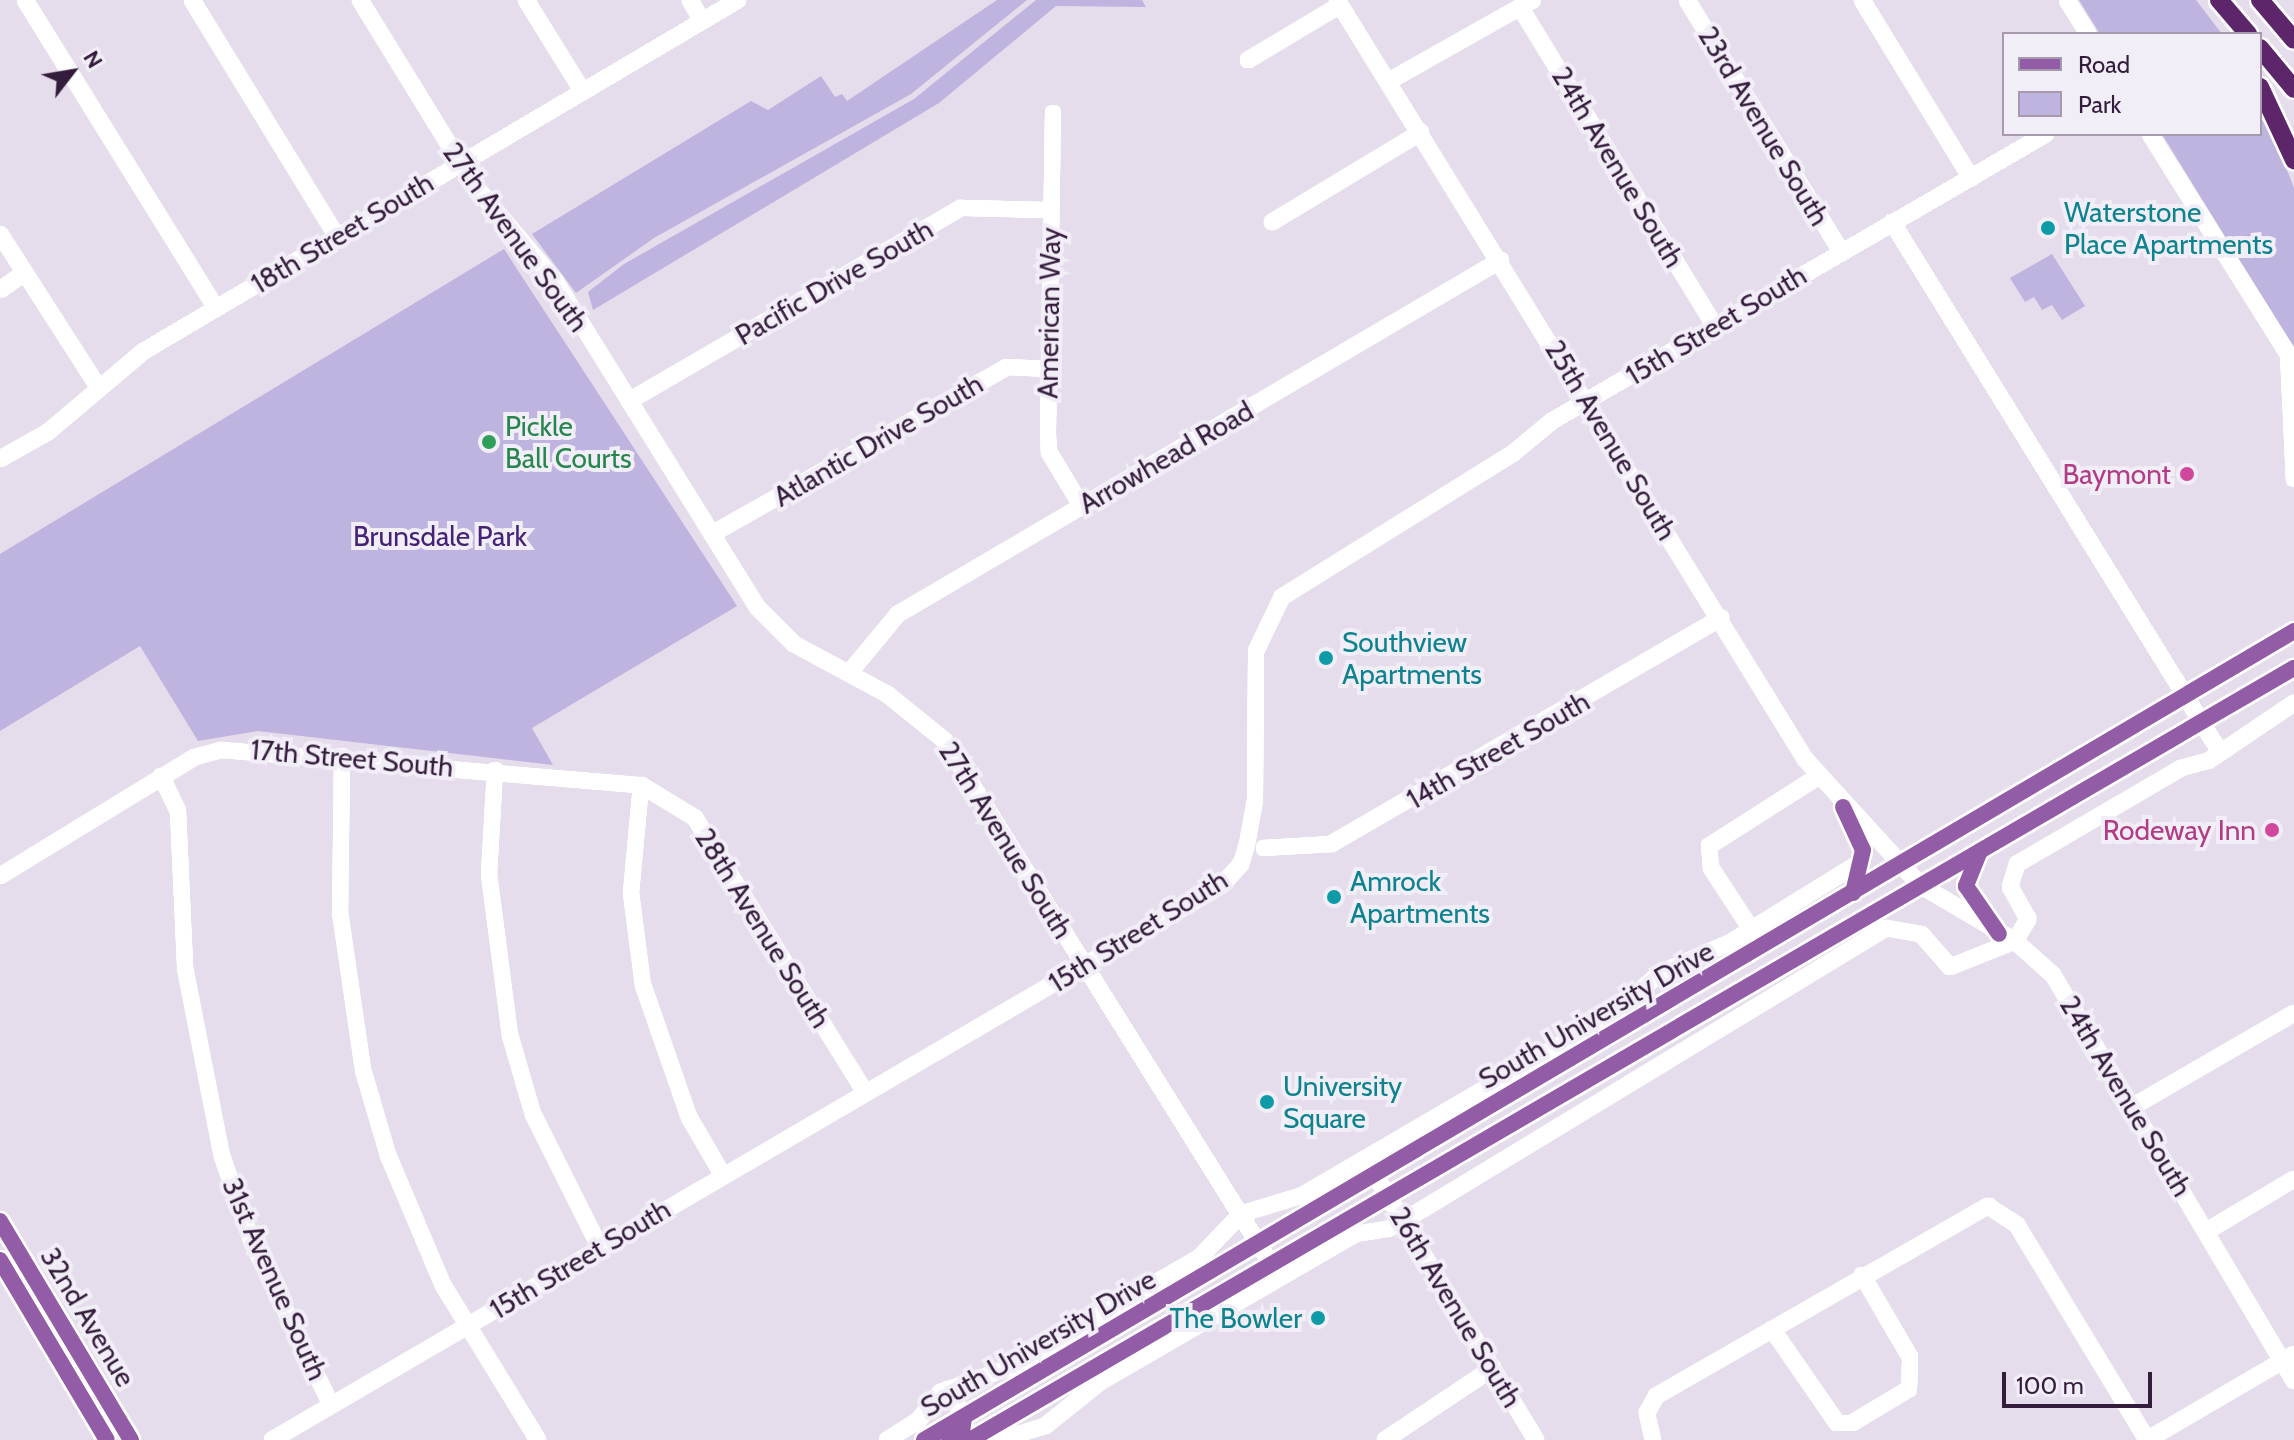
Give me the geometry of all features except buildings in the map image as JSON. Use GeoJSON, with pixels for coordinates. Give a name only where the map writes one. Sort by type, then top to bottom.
{"type":"FeatureCollection","features":[{"type":"Feature","properties":{"kind":"highway"},"geometry":{"type":"LineString","coordinates":[[2212,0],[2230,32]]}},
{"type":"Feature","properties":{"kind":"highway"},"geometry":{"type":"LineString","coordinates":[[2219,0],[2246,32]]}},
{"type":"Feature","properties":{"kind":"highway"},"geometry":{"type":"LineString","coordinates":[[2260,0],[2294,40]]}},
{"type":"Feature","properties":{"kind":"highway"},"geometry":{"type":"LineString","coordinates":[[2262,50],[2294,89]]}},
{"type":"Feature","properties":{"kind":"highway"},"geometry":{"type":"LineString","coordinates":[[2262,91],[2294,160]]}},
{"type":"Feature","properties":{"kind":"main road","name":"South University Drive"},"geometry":{"type":"LineString","coordinates":[[924,1440],[2294,631]]}},
{"type":"Feature","properties":{"kind":"main road","name":"South University Drive"},"geometry":{"type":"LineString","coordinates":[[970,1440],[2294,668]]}},
{"type":"Feature","properties":{"kind":"main road"},"geometry":{"type":"LineString","coordinates":[[1843,807],[1863,861],[1853,893]]}},
{"type":"Feature","properties":{"kind":"main road"},"geometry":{"type":"LineString","coordinates":[[1983,847],[1966,886],[2007,937]]}},
{"type":"Feature","properties":{"kind":"main road"},"geometry":{"type":"LineString","coordinates":[[1698,1014],[1709,991],[1769,956],[1775,939]]}},
{"type":"Feature","properties":{"kind":"main road"},"geometry":{"type":"LineString","coordinates":[[1612,1063],[1623,1047],[1673,1016],[1675,999]]}},
{"type":"Feature","properties":{"kind":"main road","name":"32nd Avenue"},"geometry":{"type":"LineString","coordinates":[[0,1221],[131,1440]]}},
{"type":"Feature","properties":{"kind":"main road","name":"32nd Avenue"},"geometry":{"type":"LineString","coordinates":[[0,1260],[107,1440]]}},
{"type":"Feature","properties":{"kind":"main road"},"geometry":{"type":"LineString","coordinates":[[1047,1395],[1055,1374],[1093,1353],[1109,1331]]}},
{"type":"Feature","properties":{"kind":"main road"},"geometry":{"type":"LineString","coordinates":[[949,1440],[962,1432],[964,1417]]}},
{"type":"Feature","properties":{"kind":"street"},"geometry":{"type":"LineString","coordinates":[[25,0],[216,308]]}},
{"type":"Feature","properties":{"kind":"street"},"geometry":{"type":"LineString","coordinates":[[192,0],[337,237]]}},
{"type":"Feature","properties":{"kind":"street","name":"27th Avenue South"},"geometry":{"type":"LineString","coordinates":[[360,0],[460,163],[548,271],[712,534],[774,626],[936,730],[1271,1264]]}},
{"type":"Feature","properties":{"kind":"street"},"geometry":{"type":"LineString","coordinates":[[526,0],[583,92]]}},
{"type":"Feature","properties":{"kind":"street"},"geometry":{"type":"LineString","coordinates":[[690,0],[702,21]]}},
{"type":"Feature","properties":{"kind":"street","name":"18th Street South"},"geometry":{"type":"LineString","coordinates":[[0,459],[48,432],[97,385],[216,308],[738,0]]}},
{"type":"Feature","properties":{"kind":"street"},"geometry":{"type":"LineString","coordinates":[[1389,81],[1533,0]]}},
{"type":"Feature","properties":{"kind":"street","name":"23rd Avenue South"},"geometry":{"type":"LineString","coordinates":[[1687,0],[1841,251]]}},
{"type":"Feature","properties":{"kind":"street"},"geometry":{"type":"LineString","coordinates":[[1862,0],[1971,178]]}},
{"type":"Feature","properties":{"kind":"street"},"geometry":{"type":"LineString","coordinates":[[2067,0],[2087,32]]}},
{"type":"Feature","properties":{"kind":"street"},"geometry":{"type":"LineString","coordinates":[[1248,60],[1339,2]]}},
{"type":"Feature","properties":{"kind":"street","name":"25th Avenue South"},"geometry":{"type":"LineString","coordinates":[[1339,2],[1819,776],[1843,807],[1905,863]]}},
{"type":"Feature","properties":{"kind":"street","name":"24th Avenue South"},"geometry":{"type":"LineString","coordinates":[[1520,7],[1715,326]]}},
{"type":"Feature","properties":{"kind":"street","name":"American Way"},"geometry":{"type":"LineString","coordinates":[[1053,113],[1049,452],[1081,505]]}},
{"type":"Feature","properties":{"kind":"street"},"geometry":{"type":"LineString","coordinates":[[1272,222],[1421,132]]}},
{"type":"Feature","properties":{"kind":"street","name":"15th Street South"},"geometry":{"type":"LineString","coordinates":[[272,1440],[864,1091],[1222,885],[1241,864],[1255,800],[1256,651],[1282,597],[1588,400],[2043,136]]}},
{"type":"Feature","properties":{"kind":"street"},"geometry":{"type":"LineString","coordinates":[[2151,136],[2288,354],[2294,479]]}},
{"type":"Feature","properties":{"kind":"street","name":"Pacific Drive South"},"geometry":{"type":"LineString","coordinates":[[629,401],[961,208],[1051,210]]}},
{"type":"Feature","properties":{"kind":"street"},"geometry":{"type":"LineString","coordinates":[[1892,222],[2220,752]]}},
{"type":"Feature","properties":{"kind":"street"},"geometry":{"type":"LineString","coordinates":[[0,234],[97,385]]}},
{"type":"Feature","properties":{"kind":"street","name":"Arrowhead Road"},"geometry":{"type":"LineString","coordinates":[[849,673],[898,614],[1501,260]]}},
{"type":"Feature","properties":{"kind":"street"},"geometry":{"type":"LineString","coordinates":[[0,290],[24,273]]}},
{"type":"Feature","properties":{"kind":"street","name":"Atlantic Drive South"},"geometry":{"type":"LineString","coordinates":[[712,534],[1007,367],[1049,369]]}},
{"type":"Feature","properties":{"kind":"street","name":"14th Street South"},"geometry":{"type":"LineString","coordinates":[[1264,848],[1331,844],[1721,618]]}},
{"type":"Feature","properties":{"kind":"street"},"geometry":{"type":"LineString","coordinates":[[999,1440],[1062,1416],[1100,1382],[1355,1234],[1404,1219],[1650,1069],[1713,1039],[1754,1004],[1886,928],[1921,934],[1950,967],[2007,937],[2028,919],[2010,887],[2017,864],[2220,752],[2294,703]]}},
{"type":"Feature","properties":{"kind":"street","name":"17th Street South"},"geometry":{"type":"LineString","coordinates":[[0,876],[161,776],[222,750],[342,756],[641,785]]}},
{"type":"Feature","properties":{"kind":"street"},"geometry":{"type":"LineString","coordinates":[[342,756],[340,912],[363,1070],[408,1205],[467,1326],[538,1440]]}},
{"type":"Feature","properties":{"kind":"street"},"geometry":{"type":"LineString","coordinates":[[495,770],[489,874],[510,1035],[545,1141],[600,1248]]}},
{"type":"Feature","properties":{"kind":"street","name":"31st Avenue South"},"geometry":{"type":"LineString","coordinates":[[161,776],[178,811],[185,968],[222,1156],[252,1242],[331,1405]]}},
{"type":"Feature","properties":{"kind":"street"},"geometry":{"type":"LineString","coordinates":[[1749,926],[1711,868],[1709,846],[1819,776]]}},
{"type":"Feature","properties":{"kind":"street"},"geometry":{"type":"LineString","coordinates":[[641,785],[631,893],[643,985],[689,1117],[722,1174]]}},
{"type":"Feature","properties":{"kind":"street","name":"28th Avenue South"},"geometry":{"type":"LineString","coordinates":[[641,785],[695,818],[864,1091]]}},
{"type":"Feature","properties":{"kind":"street"},"geometry":{"type":"LineString","coordinates":[[887,1440],[948,1389],[1008,1368],[1200,1257],[1241,1214],[1303,1195],[1614,1013],[1660,973],[1731,942],[1749,926],[1863,861]]}},
{"type":"Feature","properties":{"kind":"street","name":"24th Avenue South"},"geometry":{"type":"LineString","coordinates":[[1905,863],[1920,885],[2007,937],[2053,975],[2207,1231],[2288,1358],[2294,1381]]}},
{"type":"Feature","properties":{"kind":"street"},"geometry":{"type":"LineString","coordinates":[[2132,1107],[2294,1013]]}},
{"type":"Feature","properties":{"kind":"street"},"geometry":{"type":"LineString","coordinates":[[1698,1014],[1713,1039]]}},
{"type":"Feature","properties":{"kind":"street","name":"26th Avenue South"},"geometry":{"type":"LineString","coordinates":[[1375,1175],[1536,1440]]}},
{"type":"Feature","properties":{"kind":"street"},"geometry":{"type":"LineString","coordinates":[[2207,1231],[2294,1179]]}},
{"type":"Feature","properties":{"kind":"street"},"geometry":{"type":"LineString","coordinates":[[1653,1440],[1647,1413],[1656,1396],[1976,1209],[1999,1209],[2017,1225],[2147,1440],[2288,1358]]}},
{"type":"Feature","properties":{"kind":"street"},"geometry":{"type":"LineString","coordinates":[[1772,1329],[1837,1423],[1852,1423],[1898,1396],[1915,1377],[1910,1357],[1862,1275]]}},
{"type":"Feature","properties":{"kind":"street"},"geometry":{"type":"LineString","coordinates":[[1385,1440],[1493,1368]]}},
{"type":"Feature","properties":{"kind":"street"},"geometry":{"type":"LineString","coordinates":[[948,1389],[964,1417]]}},
{"type":"Feature","properties":{"kind":"street"},"geometry":{"type":"LineString","coordinates":[[1047,1395],[1062,1416]]}},
{"type":"Feature","properties":{"kind":"green space"},"geometry":{"type":"Polygon","coordinates":[[[997,0],[1027,0],[911,94],[654,238],[576,293],[532,234],[751,101],[768,110],[821,76],[835,97],[842,94],[847,101],[997,0]]]}},
{"type":"Feature","properties":{"kind":"green space"},"geometry":{"type":"Polygon","coordinates":[[[1036,0],[1142,0],[1146,7],[1056,6],[939,103],[593,310],[588,292],[624,264],[914,99],[1036,0]]]}},
{"type":"Feature","properties":{"kind":"green space"},"geometry":{"type":"Polygon","coordinates":[[[2079,0],[2196,0],[2220,32],[2099,32],[2079,0]]]}},
{"type":"Feature","properties":{"kind":"green space"},"geometry":{"type":"Polygon","coordinates":[[[2262,106],[2294,188],[2294,349],[2163,136],[2262,136],[2262,106]]]}},
{"type":"Feature","properties":{"kind":"green space","name":"Brunsdale Park"},"geometry":{"type":"Polygon","coordinates":[[[504,249],[737,606],[532,728],[553,765],[258,731],[198,741],[140,646],[0,731],[0,554],[504,249]]]}},
{"type":"Feature","properties":{"kind":"green space"},"geometry":{"type":"Polygon","coordinates":[[[2052,254],[2085,306],[2062,320],[2052,305],[2042,310],[2034,297],[2025,302],[2010,278],[2052,254]]]}},
{"type":"Feature","properties":{"kind":"place","name":"Waterstone Place Apartments"},"geometry":{"type":"Point","coordinates":[2048,228]}},
{"type":"Feature","properties":{"kind":"place","name":"Pickle Ball Courts"},"geometry":{"type":"Point","coordinates":[489,442]}},
{"type":"Feature","properties":{"kind":"place","name":"Baymont"},"geometry":{"type":"Point","coordinates":[2187,474]}},
{"type":"Feature","properties":{"kind":"place","name":"Southview Apartments"},"geometry":{"type":"Point","coordinates":[1326,658]}},
{"type":"Feature","properties":{"kind":"place","name":"Rodeway Inn"},"geometry":{"type":"Point","coordinates":[2272,830]}},
{"type":"Feature","properties":{"kind":"place","name":"Amrock Apartments"},"geometry":{"type":"Point","coordinates":[1334,897]}},
{"type":"Feature","properties":{"kind":"place","name":"University Square"},"geometry":{"type":"Point","coordinates":[1267,1102]}},
{"type":"Feature","properties":{"kind":"place","name":"The Bowler"},"geometry":{"type":"Point","coordinates":[1318,1318]}}]}
